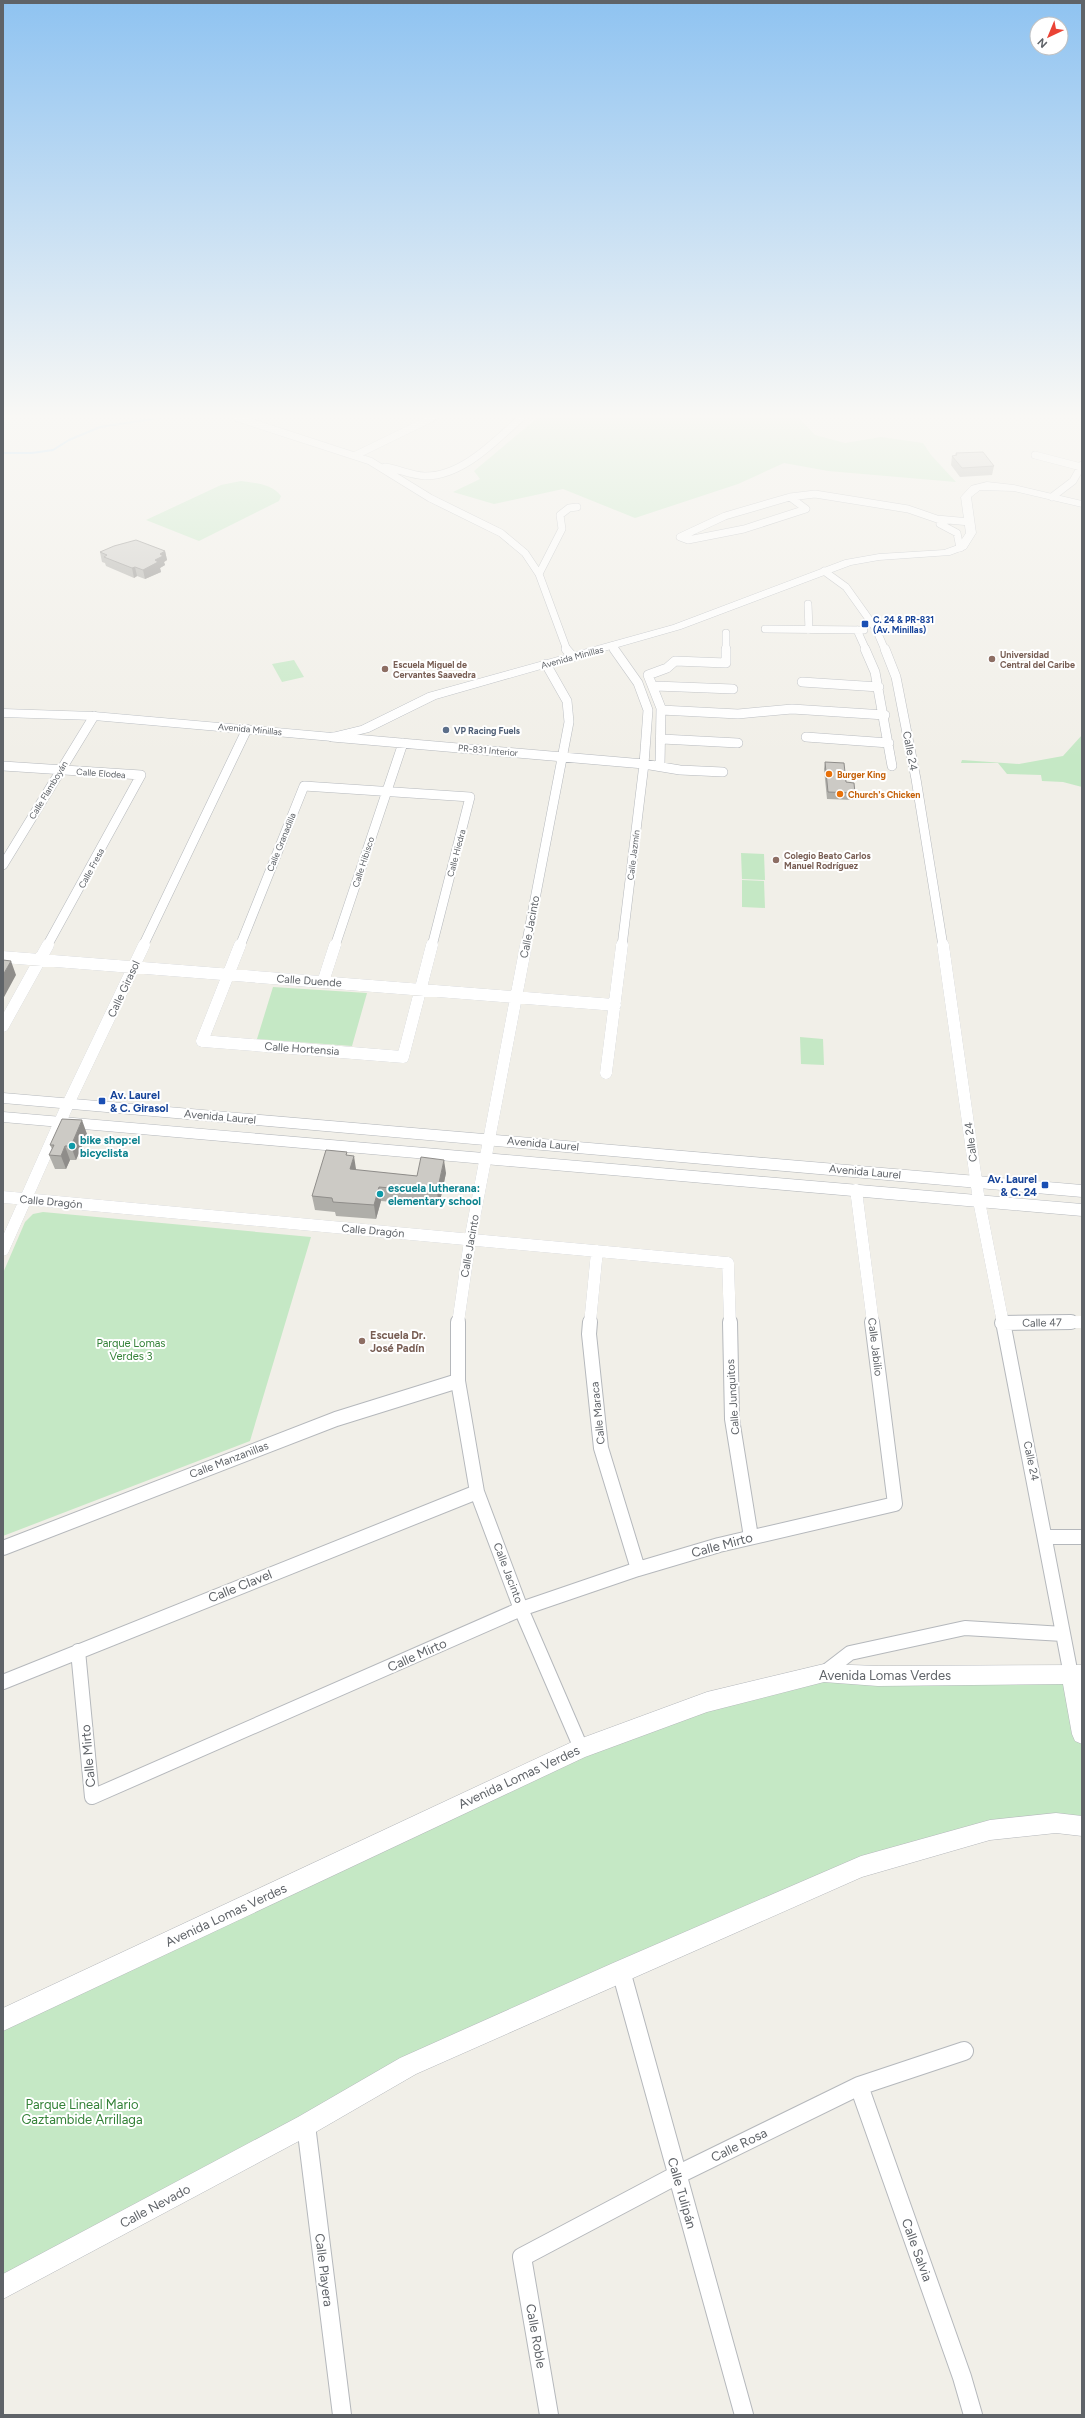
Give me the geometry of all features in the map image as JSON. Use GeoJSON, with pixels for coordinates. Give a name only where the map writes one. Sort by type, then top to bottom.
{"type":"FeatureCollection","features":[{"type":"Feature","properties":{"kind":"main road"},"geometry":{"type":"LineString","coordinates":[[960,548],[972,533],[972,531]]}},
{"type":"Feature","properties":{"kind":"main road","name":"Avenida Minillas"},"geometry":{"type":"LineString","coordinates":[[3,713],[94,716],[332,737],[365,729],[432,696],[677,627],[849,562],[879,557],[946,553],[960,548]]}},
{"type":"Feature","properties":{"kind":"street"},"geometry":{"type":"LineString","coordinates":[[497,531],[525,553],[540,574],[566,649],[572,657]]}},
{"type":"Feature","properties":{"kind":"street"},"geometry":{"type":"LineString","coordinates":[[540,574],[561,531]]}},
{"type":"Feature","properties":{"kind":"street"},"geometry":{"type":"LineString","coordinates":[[698,538],[689,532],[680,538],[688,540],[735,531]]}},
{"type":"Feature","properties":{"kind":"street"},"geometry":{"type":"LineString","coordinates":[[953,531],[957,533],[960,548]]}},
{"type":"Feature","properties":{"kind":"street","name":"Calle 24"},"geometry":{"type":"LineString","coordinates":[[824,572],[846,587],[876,629],[896,677],[916,779],[962,1068],[979,1201],[1002,1323],[1046,1537],[1062,1634],[1076,1674],[1082,1734]]}},
{"type":"Feature","properties":{"kind":"street"},"geometry":{"type":"LineString","coordinates":[[808,604],[809,630]]}},
{"type":"Feature","properties":{"kind":"street"},"geometry":{"type":"LineString","coordinates":[[765,629],[876,629]]}},
{"type":"Feature","properties":{"kind":"street"},"geometry":{"type":"LineString","coordinates":[[857,630],[875,672],[879,687],[892,766]]}},
{"type":"Feature","properties":{"kind":"street"},"geometry":{"type":"LineString","coordinates":[[660,766],[663,719],[655,686],[648,675],[667,668],[675,662],[726,663],[726,633]]}},
{"type":"Feature","properties":{"kind":"street","name":"Calle Jazmín"},"geometry":{"type":"LineString","coordinates":[[606,1073],[644,764],[648,710],[638,683],[612,646]]}},
{"type":"Feature","properties":{"kind":"street","name":"Calle Jacinto"},"geometry":{"type":"LineString","coordinates":[[546,664],[566,701],[569,722],[491,1140],[470,1240],[457,1328],[458,1381],[477,1492],[521,1609],[581,1748]]}},
{"type":"Feature","properties":{"kind":"street"},"geometry":{"type":"LineString","coordinates":[[802,682],[879,687]]}},
{"type":"Feature","properties":{"kind":"street"},"geometry":{"type":"LineString","coordinates":[[655,686],[733,689]]}},
{"type":"Feature","properties":{"kind":"street"},"geometry":{"type":"LineString","coordinates":[[661,710],[738,714],[792,709],[884,715]]}},
{"type":"Feature","properties":{"kind":"street","name":"Calle Flamboyán"},"geometry":{"type":"LineString","coordinates":[[3,865],[94,716]]}},
{"type":"Feature","properties":{"kind":"street","name":"Calle Girasol"},"geometry":{"type":"LineString","coordinates":[[3,1250],[24,1199],[61,1122],[68,1104],[247,729]]}},
{"type":"Feature","properties":{"kind":"street","name":"PR-831 Interior"},"geometry":{"type":"LineString","coordinates":[[332,737],[644,764],[680,770],[723,772]]}},
{"type":"Feature","properties":{"kind":"street"},"geometry":{"type":"LineString","coordinates":[[806,737],[889,742]]}},
{"type":"Feature","properties":{"kind":"street"},"geometry":{"type":"LineString","coordinates":[[662,739],[738,743]]}},
{"type":"Feature","properties":{"kind":"street","name":"Calle Hibisco"},"geometry":{"type":"LineString","coordinates":[[323,982],[403,743]]}},
{"type":"Feature","properties":{"kind":"street","name":"Calle Elodea"},"geometry":{"type":"LineString","coordinates":[[3,766],[141,776]]}},
{"type":"Feature","properties":{"kind":"street","name":"Calle Fresa"},"geometry":{"type":"LineString","coordinates":[[3,1026],[41,960],[141,776]]}},
{"type":"Feature","properties":{"kind":"street","name":"Calle Granadilla"},"geometry":{"type":"LineString","coordinates":[[228,974],[304,786],[386,792]]}},
{"type":"Feature","properties":{"kind":"street","name":"Calle Hiedra"},"geometry":{"type":"LineString","coordinates":[[386,792],[470,797],[420,989]]}},
{"type":"Feature","properties":{"kind":"street","name":"Calle Duende"},"geometry":{"type":"LineString","coordinates":[[3,957],[615,1005]]}},
{"type":"Feature","properties":{"kind":"street","name":"Calle Hortensia"},"geometry":{"type":"LineString","coordinates":[[228,974],[202,1041],[403,1057],[420,989]]}},
{"type":"Feature","properties":{"kind":"street","name":"Avenida Laurel"},"geometry":{"type":"LineString","coordinates":[[3,1098],[1082,1191]]}},
{"type":"Feature","properties":{"kind":"street","name":"Avenida Laurel"},"geometry":{"type":"LineString","coordinates":[[3,1117],[1082,1210]]}},
{"type":"Feature","properties":{"kind":"street","name":"Calle Jabilio"},"geometry":{"type":"LineString","coordinates":[[856,1190],[895,1504]]}},
{"type":"Feature","properties":{"kind":"street","name":"Calle Dragón"},"geometry":{"type":"LineString","coordinates":[[3,1197],[728,1263],[728,1279]]}},
{"type":"Feature","properties":{"kind":"street","name":"Calle Maraca"},"geometry":{"type":"LineString","coordinates":[[597,1251],[589,1334],[601,1448],[638,1570]]}},
{"type":"Feature","properties":{"kind":"street","name":"Calle Junquitos"},"geometry":{"type":"LineString","coordinates":[[728,1279],[732,1419],[751,1537]]}},
{"type":"Feature","properties":{"kind":"street","name":"Calle 47"},"geometry":{"type":"LineString","coordinates":[[1002,1323],[1082,1322]]}},
{"type":"Feature","properties":{"kind":"street","name":"Calle Manzanillas"},"geometry":{"type":"LineString","coordinates":[[3,1548],[336,1419],[458,1381]]}},
{"type":"Feature","properties":{"kind":"street","name":"Calle Clavel"},"geometry":{"type":"LineString","coordinates":[[3,1682],[78,1650],[477,1492]]}},
{"type":"Feature","properties":{"kind":"street","name":"Calle Mirto"},"geometry":{"type":"LineString","coordinates":[[78,1650],[92,1797],[521,1609],[638,1570],[751,1537],[895,1504]]}},
{"type":"Feature","properties":{"kind":"street"},"geometry":{"type":"LineString","coordinates":[[1046,1537],[1082,1537]]}},
{"type":"Feature","properties":{"kind":"street"},"geometry":{"type":"LineString","coordinates":[[824,1672],[850,1653],[965,1628],[1062,1634]]}},
{"type":"Feature","properties":{"kind":"street","name":"Avenida Lomas Verdes"},"geometry":{"type":"LineString","coordinates":[[3,2020],[581,1748],[707,1702],[824,1672],[878,1676],[1076,1674]]}},
{"type":"Feature","properties":{"kind":"street","name":"Calle Nevado"},"geometry":{"type":"LineString","coordinates":[[3,2287],[306,2125],[408,2066],[621,1971],[861,1867],[990,1830],[1056,1823],[1082,1826]]}},
{"type":"Feature","properties":{"kind":"street","name":"Calle Tulipán"},"geometry":{"type":"LineString","coordinates":[[621,1971],[744,2415]]}},
{"type":"Feature","properties":{"kind":"street","name":"Calle Rosa"},"geometry":{"type":"LineString","coordinates":[[522,2256],[677,2175],[859,2086],[964,2051]]}},
{"type":"Feature","properties":{"kind":"street","name":"Calle Salvia"},"geometry":{"type":"LineString","coordinates":[[859,2086],[960,2370],[973,2415]]}},
{"type":"Feature","properties":{"kind":"street","name":"Calle Playera"},"geometry":{"type":"LineString","coordinates":[[306,2125],[342,2415]]}},
{"type":"Feature","properties":{"kind":"street","name":"Calle Roble"},"geometry":{"type":"LineString","coordinates":[[522,2256],[549,2415]]}},
{"type":"Feature","properties":{"kind":"green space"},"geometry":{"type":"Polygon","coordinates":[[[173,531],[219,531],[199,541],[173,531]]]}},
{"type":"Feature","properties":{"kind":"green space"},"geometry":{"type":"Polygon","coordinates":[[[294,660],[304,677],[282,682],[272,664],[294,660]]]}},
{"type":"Feature","properties":{"kind":"green space"},"geometry":{"type":"Polygon","coordinates":[[[1082,735],[1082,787],[1063,782],[1042,781],[1041,775],[1007,774],[998,763],[961,763],[962,760],[1019,764],[1063,756],[1082,735]]]}},
{"type":"Feature","properties":{"kind":"green space"},"geometry":{"type":"Polygon","coordinates":[[[741,853],[764,854],[765,880],[742,879],[741,853]]]}},
{"type":"Feature","properties":{"kind":"green space"},"geometry":{"type":"Polygon","coordinates":[[[742,880],[764,881],[765,908],[742,907],[742,880]]]}},
{"type":"Feature","properties":{"kind":"green space"},"geometry":{"type":"Polygon","coordinates":[[[273,987],[367,993],[352,1046],[257,1039],[273,987]]]}},
{"type":"Feature","properties":{"kind":"green space"},"geometry":{"type":"Polygon","coordinates":[[[800,1037],[823,1039],[824,1065],[801,1064],[800,1037]]]}},
{"type":"Feature","properties":{"kind":"green space","name":"Parque Lomas Verdes 3"},"geometry":{"type":"Polygon","coordinates":[[[43,1212],[311,1237],[250,1441],[3,1536],[3,1273],[25,1222],[33,1214],[43,1212]]]}},
{"type":"Feature","properties":{"kind":"green space","name":"Parque Lineal Mario Gaztambide Arrillaga"},"geometry":{"type":"Polygon","coordinates":[[[824,1673],[1071,1675],[1082,1734],[1082,1826],[1056,1823],[861,1867],[408,2066],[3,2287],[3,2020],[581,1748],[824,1673]]]}},
{"type":"Feature","properties":{"kind":"building"},"geometry":{"type":"Polygon","coordinates":[[[136,540],[165,551],[160,554],[163,556],[155,560],[158,562],[143,570],[135,567],[132,568],[104,557],[107,555],[100,552],[114,546],[136,540]]]}},
{"type":"Feature","properties":{"kind":"building"},"geometry":{"type":"Polygon","coordinates":[[[825,762],[844,763],[846,782],[854,783],[855,793],[828,792],[825,762]]]}},
{"type":"Feature","properties":{"kind":"building"},"geometry":{"type":"Polygon","coordinates":[[[3,960],[11,961],[3,975],[3,960]]]}},
{"type":"Feature","properties":{"kind":"building"},"geometry":{"type":"Polygon","coordinates":[[[62,1119],[82,1120],[71,1146],[65,1146],[61,1156],[49,1155],[54,1145],[50,1145],[62,1119]]]}},
{"type":"Feature","properties":{"kind":"building"},"geometry":{"type":"Polygon","coordinates":[[[326,1150],[347,1152],[346,1155],[354,1156],[350,1169],[417,1176],[421,1157],[444,1160],[437,1192],[379,1187],[374,1205],[333,1202],[332,1198],[312,1196],[326,1150]]]}},
{"type":"Feature","properties":{"kind":"place","name":"C. 24 & PR-831 (Av. Minillas)"},"geometry":{"type":"Point","coordinates":[865,624]}},
{"type":"Feature","properties":{"kind":"place","name":"Universidad Central del Caribe"},"geometry":{"type":"Point","coordinates":[992,659]}},
{"type":"Feature","properties":{"kind":"place","name":"Escuela Miguel de Cervantes Saavedra"},"geometry":{"type":"Point","coordinates":[385,669]}},
{"type":"Feature","properties":{"kind":"place","name":"VP Racing Fuels"},"geometry":{"type":"Point","coordinates":[446,730]}},
{"type":"Feature","properties":{"kind":"place","name":"Burger King"},"geometry":{"type":"Point","coordinates":[829,774]}},
{"type":"Feature","properties":{"kind":"place","name":"Church's Chicken"},"geometry":{"type":"Point","coordinates":[840,794]}},
{"type":"Feature","properties":{"kind":"place","name":"Colegio Beato Carlos Manuel Rodríguez"},"geometry":{"type":"Point","coordinates":[776,860]}},
{"type":"Feature","properties":{"kind":"place","name":"Av. Laurel & C. Girasol"},"geometry":{"type":"Point","coordinates":[102,1101]}},
{"type":"Feature","properties":{"kind":"place","name":"bike shop:el bicyclista"},"geometry":{"type":"Point","coordinates":[72,1146]}},
{"type":"Feature","properties":{"kind":"place","name":"Av. Laurel & C. 24"},"geometry":{"type":"Point","coordinates":[1045,1185]}},
{"type":"Feature","properties":{"kind":"place","name":"escuela lutherana: elementary school"},"geometry":{"type":"Point","coordinates":[380,1194]}},
{"type":"Feature","properties":{"kind":"place","name":"Escuela Dr. José Padín"},"geometry":{"type":"Point","coordinates":[362,1341]}}]}
